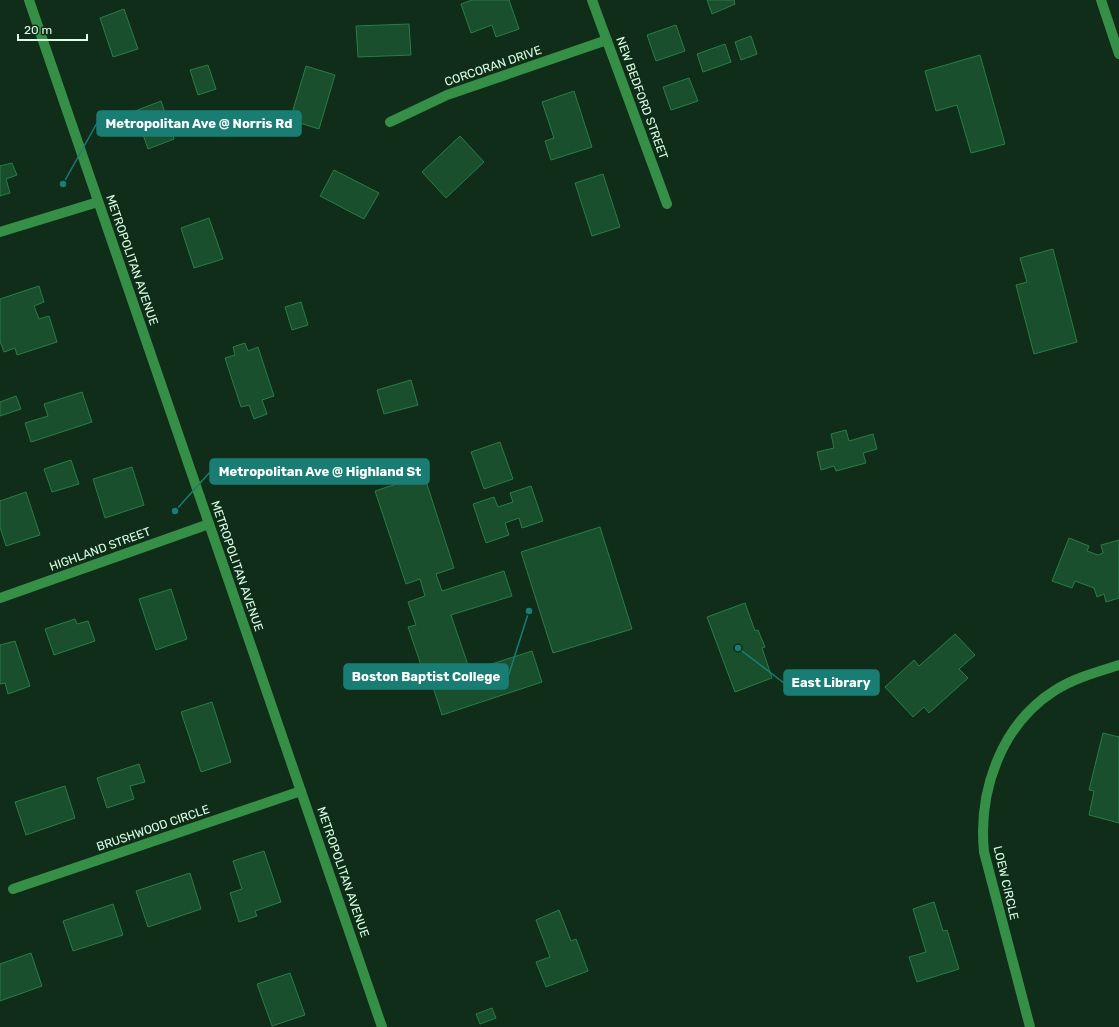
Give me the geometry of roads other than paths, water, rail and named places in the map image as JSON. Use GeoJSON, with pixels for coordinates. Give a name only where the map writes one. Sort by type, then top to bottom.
{"type":"FeatureCollection","features":[{"type":"Feature","properties":{"kind":"street","name":"METROPOLITAN AVENUE"},"geometry":{"type":"LineString","coordinates":[[29,0],[382,1027]]}},
{"type":"Feature","properties":{"kind":"street","name":"NEW BEDFORD STREET"},"geometry":{"type":"LineString","coordinates":[[592,0],[667,204]]}},
{"type":"Feature","properties":{"kind":"street"},"geometry":{"type":"LineString","coordinates":[[1100,0],[1119,54]]}},
{"type":"Feature","properties":{"kind":"street","name":"CORCORAN DRIVE"},"geometry":{"type":"LineString","coordinates":[[390,122],[447,95],[607,40]]}},
{"type":"Feature","properties":{"kind":"street"},"geometry":{"type":"LineString","coordinates":[[0,232],[98,202]]}},
{"type":"Feature","properties":{"kind":"street","name":"HIGHLAND STREET"},"geometry":{"type":"LineString","coordinates":[[0,598],[209,524]]}},
{"type":"Feature","properties":{"kind":"street","name":"LOEW CIRCLE"},"geometry":{"type":"LineString","coordinates":[[1030,1027],[984,852],[983,823],[991,775],[1009,736],[1018,723],[1042,700],[1069,683],[1119,665]]}},
{"type":"Feature","properties":{"kind":"street","name":"BRUSHWOOD CIRCLE"},"geometry":{"type":"LineString","coordinates":[[13,890],[301,791]]}},
{"type":"Feature","properties":{"kind":"place","name":"Metropolitan Ave @ Norris Rd"},"geometry":{"type":"Point","coordinates":[63,184]}},
{"type":"Feature","properties":{"kind":"place","name":"Metropolitan Ave @ Highland St"},"geometry":{"type":"Point","coordinates":[175,511]}},
{"type":"Feature","properties":{"kind":"place","name":"Boston Baptist College"},"geometry":{"type":"Point","coordinates":[529,611]}},
{"type":"Feature","properties":{"kind":"place","name":"East Library"},"geometry":{"type":"Point","coordinates":[738,648]}}]}
